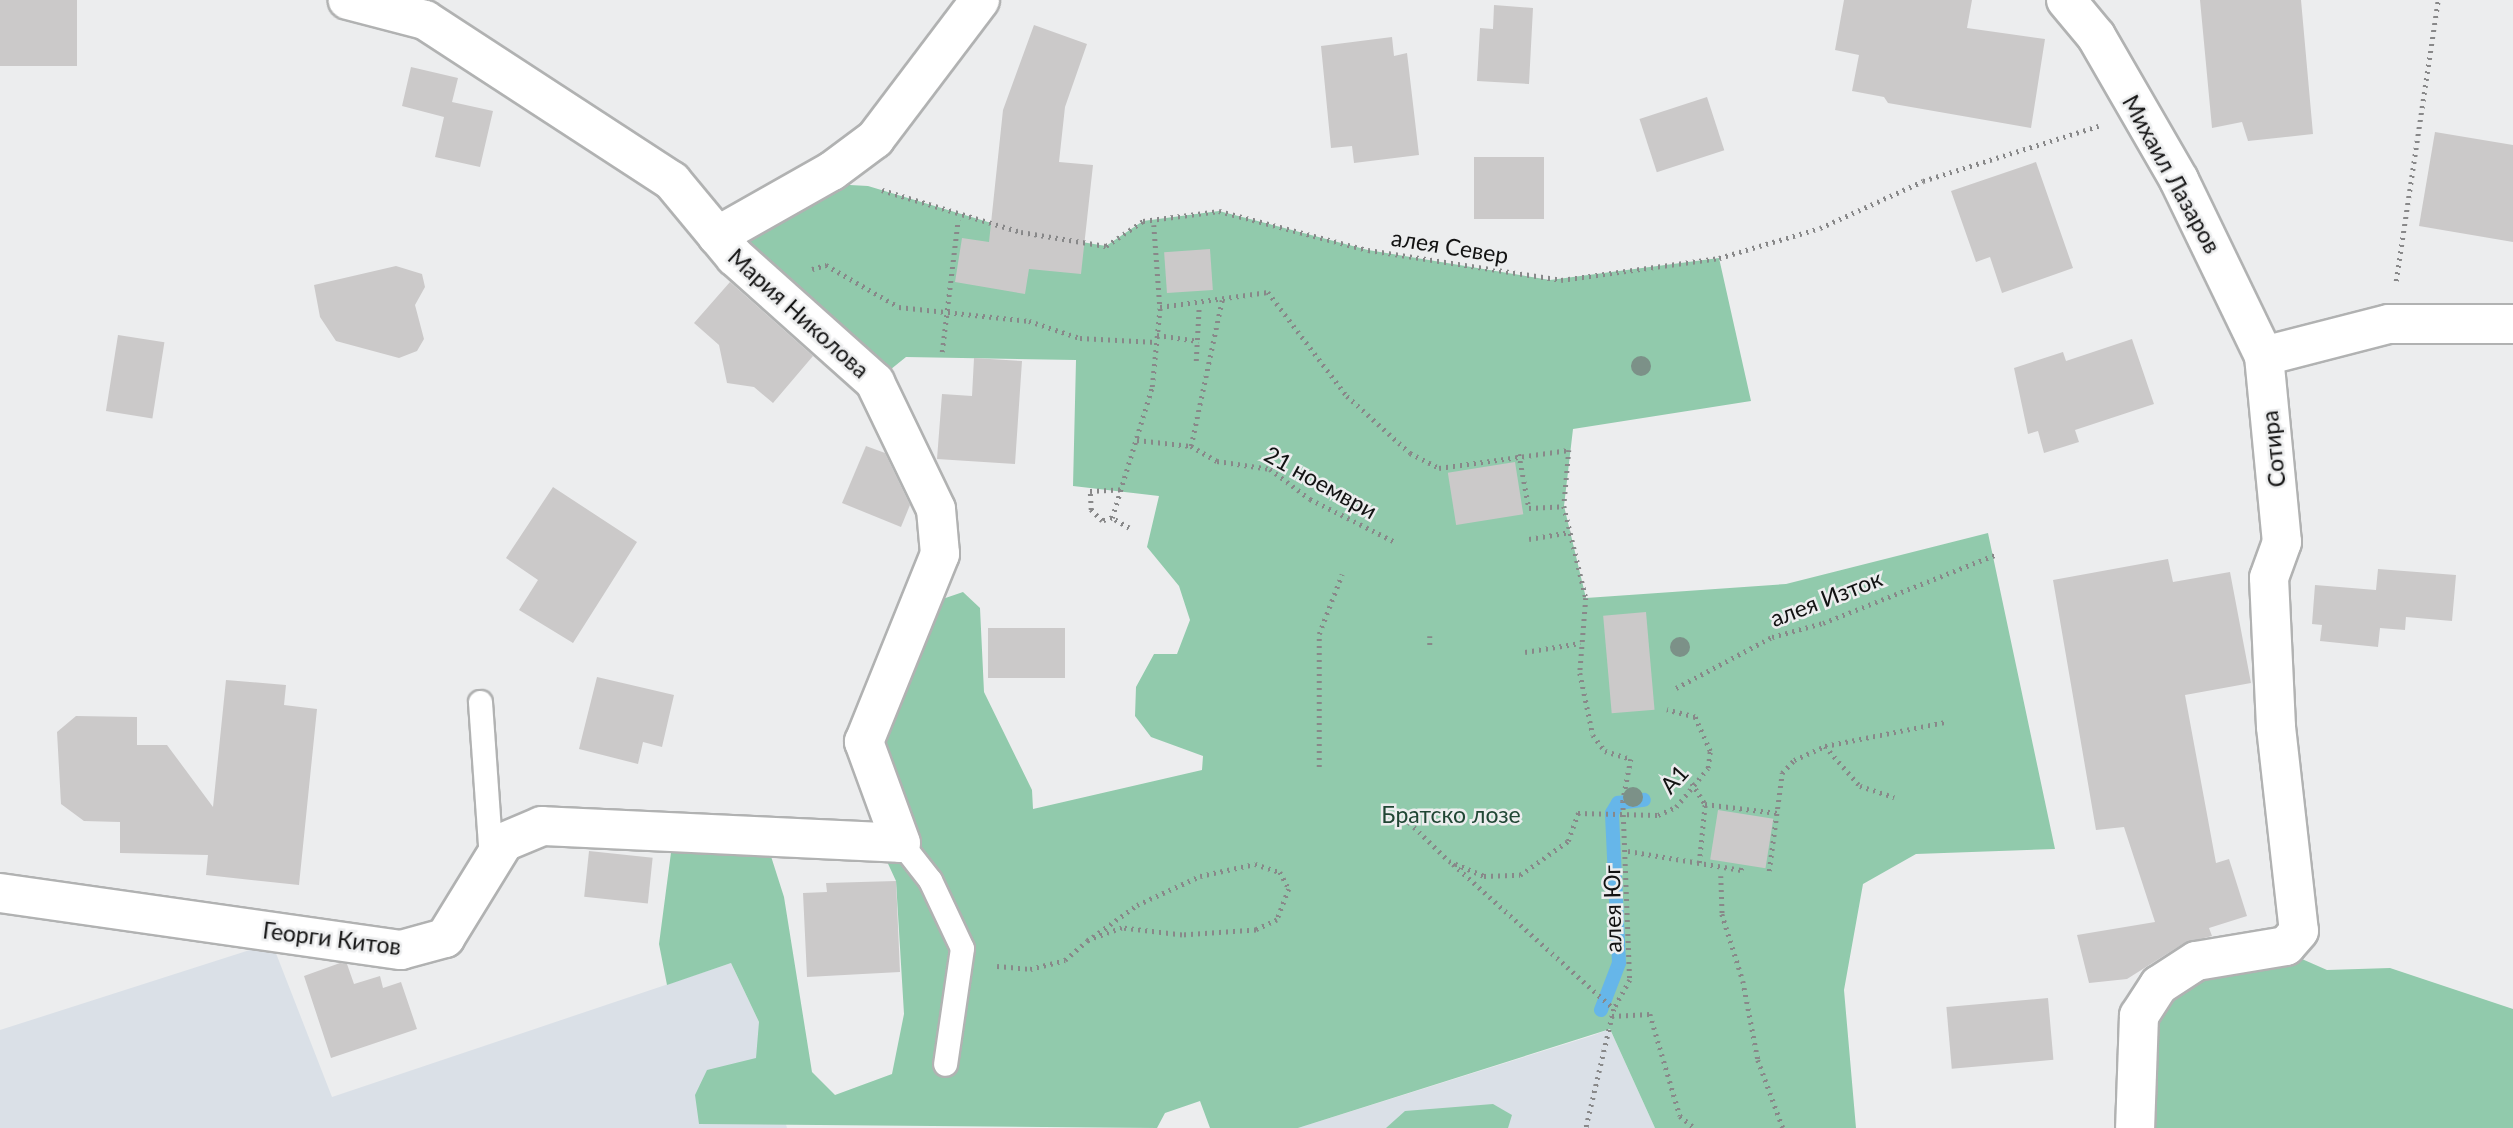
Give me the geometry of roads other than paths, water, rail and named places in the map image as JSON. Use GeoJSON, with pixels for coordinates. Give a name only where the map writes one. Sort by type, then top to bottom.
{"type":"FeatureCollection","features":[{"type":"Feature","properties":{"kind":"street","name":"Мария Николова"},"geometry":{"type":"LineString","coordinates":[[348,0],[425,20],[673,180],[717,236],[875,382],[936,509],[940,554],[864,741],[901,843]]}},
{"type":"Feature","properties":{"kind":"street"},"geometry":{"type":"LineString","coordinates":[[717,236],[820,178],[875,139],[980,0]]}},
{"type":"Feature","properties":{"kind":"street","name":"Михаил Лазаров"},"geometry":{"type":"LineString","coordinates":[[2066,0],[2096,36],[2179,180],[2264,356]]}},
{"type":"Feature","properties":{"kind":"street"},"geometry":{"type":"LineString","coordinates":[[2264,356],[2332,333],[2389,324],[2513,324]]}},
{"type":"Feature","properties":{"kind":"street","name":"Сотира"},"geometry":{"type":"LineString","coordinates":[[2135,1128],[2139,1016],[2159,985],[2196,961],[2286,946],[2301,919],[2276,727],[2269,578],[2282,542],[2264,356]]}},
{"type":"Feature","properties":{"kind":"street","name":"Георги Китов"},"geometry":{"type":"LineString","coordinates":[[0,893],[401,950],[445,938],[458,926],[491,858],[504,842],[542,826],[901,843]]}},
{"type":"Feature","properties":{"kind":"lane"},"geometry":{"type":"LineString","coordinates":[[480,702],[491,858]]}},
{"type":"Feature","properties":{"kind":"lane"},"geometry":{"type":"LineString","coordinates":[[901,843],[930,880],[962,948],[945,1064]]}},
{"type":"Feature","properties":{"kind":"waterway"},"geometry":{"type":"LineString","coordinates":[[1601,1010],[1619,963],[1612,813],[1618,803],[1644,800]]}},
{"type":"Feature","properties":{"kind":"park label","name":"Братско лозе"},"geometry":{"type":"Point","coordinates":[1451,814]}}]}
